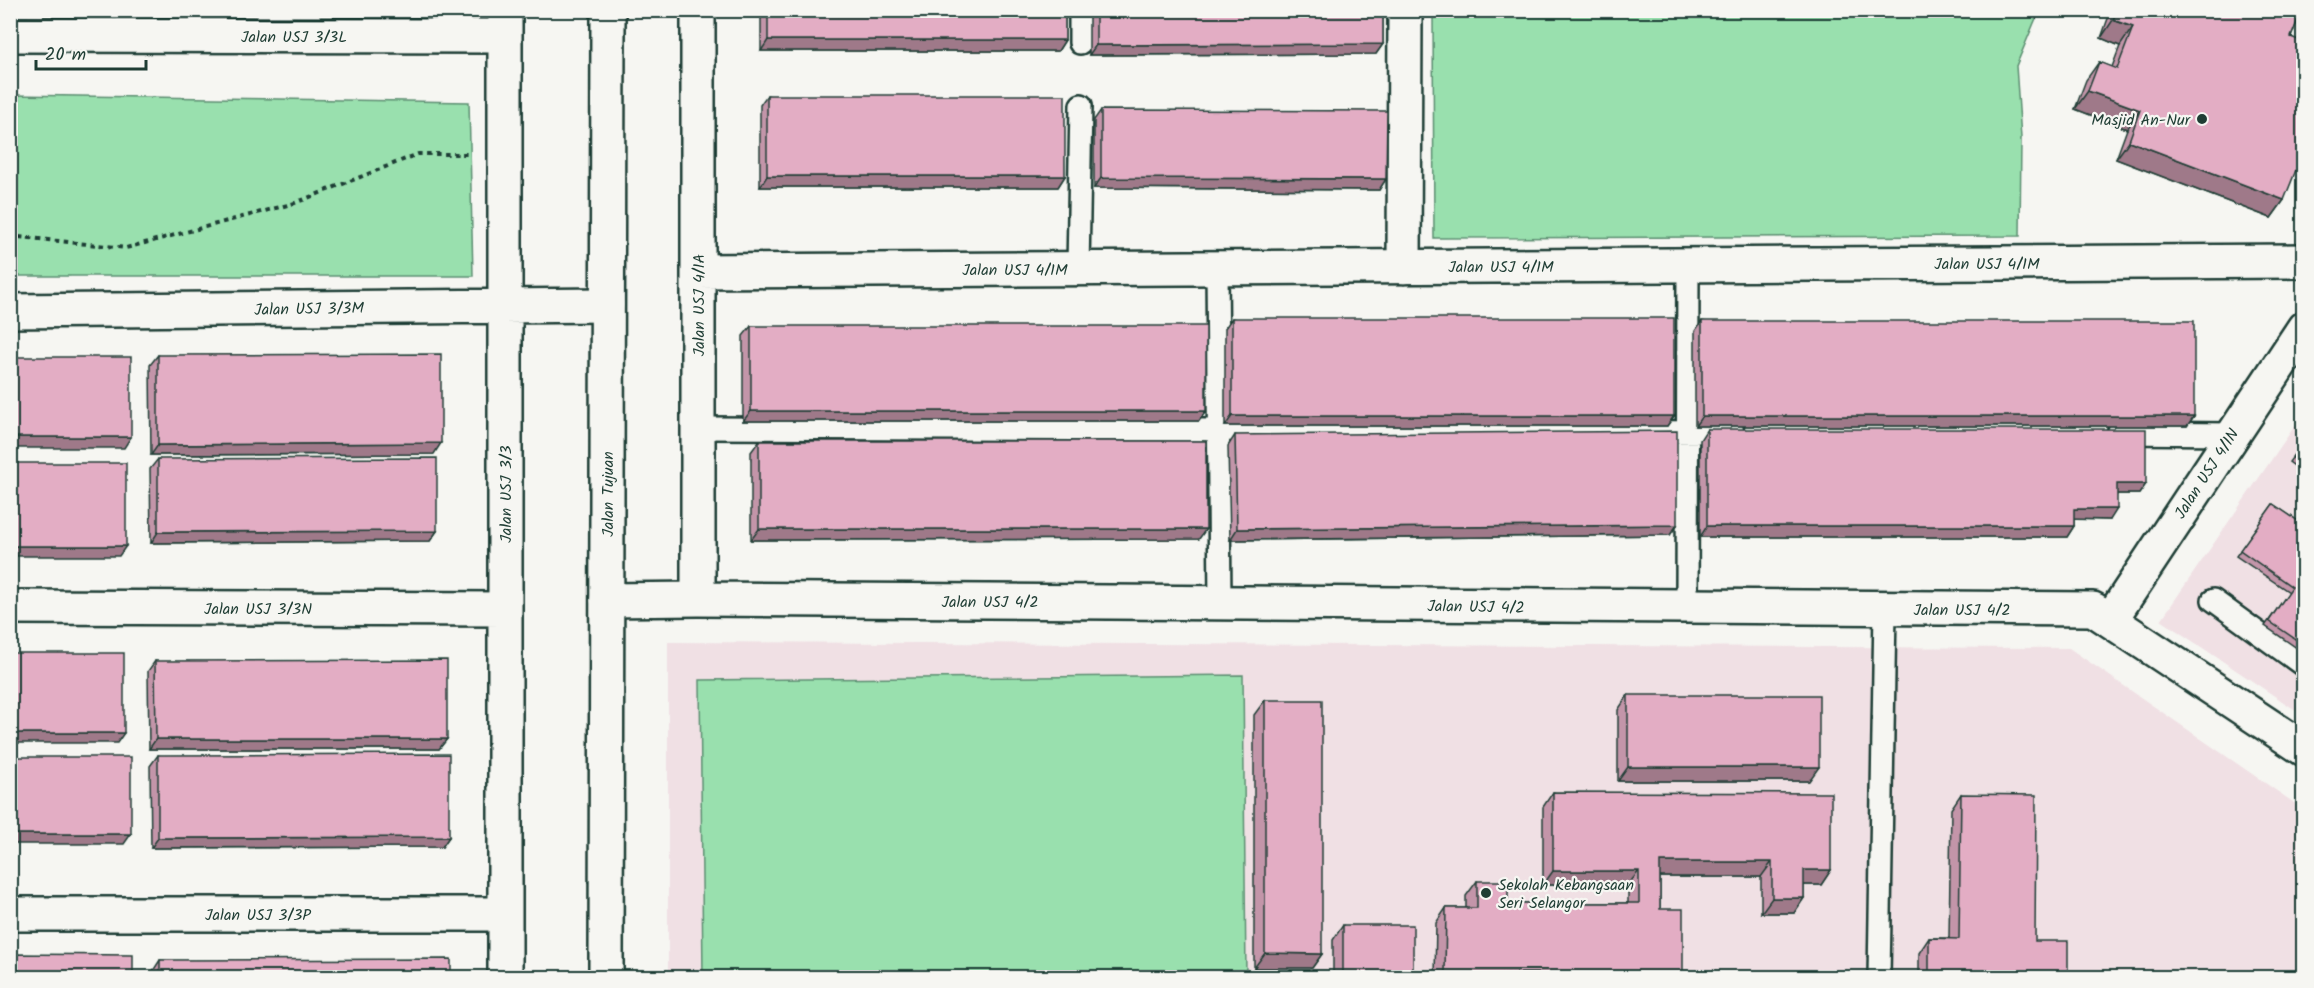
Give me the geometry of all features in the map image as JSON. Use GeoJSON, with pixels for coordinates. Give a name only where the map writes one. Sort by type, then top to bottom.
{"type":"FeatureCollection","features":[{"type":"Feature","properties":{"kind":"street","name":"Jalan Tujuan"},"geometry":{"type":"LineString","coordinates":[[606,978],[608,10]]}},
{"type":"Feature","properties":{"kind":"street","name":"Jalan USJ 4/1A"},"geometry":{"type":"LineString","coordinates":[[698,10],[698,599]]}},
{"type":"Feature","properties":{"kind":"street"},"geometry":{"type":"LineString","coordinates":[[1404,267],[1405,10]]}},
{"type":"Feature","properties":{"kind":"street","name":"Jalan USJ 3/3L"},"geometry":{"type":"LineString","coordinates":[[10,35],[505,23]]}},
{"type":"Feature","properties":{"kind":"street","name":"Jalan USJ 3/3"},"geometry":{"type":"LineString","coordinates":[[505,23],[505,978]]}},
{"type":"Feature","properties":{"kind":"street","name":"Jalan USJ 4/1M"},"geometry":{"type":"LineString","coordinates":[[698,271],[2304,261]]}},
{"type":"Feature","properties":{"kind":"street","name":"Jalan USJ 3/3M"},"geometry":{"type":"LineString","coordinates":[[10,311],[608,305]]}},
{"type":"Feature","properties":{"kind":"street","name":"Jalan USJ 4/1N"},"geometry":{"type":"LineString","coordinates":[[2111,620],[2304,328]]}},
{"type":"Feature","properties":{"kind":"street","name":"Jalan USJ 4/2"},"geometry":{"type":"LineString","coordinates":[[607,600],[2093,609],[2304,749]]}},
{"type":"Feature","properties":{"kind":"street","name":"Jalan USJ 3/3N"},"geometry":{"type":"LineString","coordinates":[[10,607],[505,609]]}},
{"type":"Feature","properties":{"kind":"street","name":"Jalan USJ 3/3P"},"geometry":{"type":"LineString","coordinates":[[10,914],[505,914]]}},
{"type":"Feature","properties":{"kind":"lane"},"geometry":{"type":"LineString","coordinates":[[1080,10],[1080,43]]}},
{"type":"Feature","properties":{"kind":"lane"},"geometry":{"type":"LineString","coordinates":[[1078,268],[1081,105]]}},
{"type":"Feature","properties":{"kind":"lane"},"geometry":{"type":"LineString","coordinates":[[1687,608],[1688,265]]}},
{"type":"Feature","properties":{"kind":"lane"},"geometry":{"type":"LineString","coordinates":[[1217,268],[1220,603]]}},
{"type":"Feature","properties":{"kind":"lane"},"geometry":{"type":"LineString","coordinates":[[698,428],[1759,432]]}},
{"type":"Feature","properties":{"kind":"lane"},"geometry":{"type":"LineString","coordinates":[[2102,433],[2232,434]]}},
{"type":"Feature","properties":{"kind":"lane"},"geometry":{"type":"LineString","coordinates":[[2213,600],[2304,666]]}},
{"type":"Feature","properties":{"kind":"lane"},"geometry":{"type":"LineString","coordinates":[[1879,978],[1885,609]]}},
{"type":"Feature","properties":{"kind":"path"},"geometry":{"type":"LineString","coordinates":[[10,236],[126,249],[295,203],[418,154],[505,153]]}},
{"type":"Feature","properties":{"kind":"shaded area"},"geometry":{"type":"Polygon","coordinates":[[[2303,414],[2303,715],[2161,620],[2303,414]]]}},
{"type":"Feature","properties":{"kind":"shaded area","name":"Sekolah Kebangsaan Seri Selangor"},"geometry":{"type":"Polygon","coordinates":[[[668,642],[2069,648],[2303,809],[2303,977],[668,977],[668,642]]]}},
{"type":"Feature","properties":{"kind":"green space"},"geometry":{"type":"Polygon","coordinates":[[[1433,11],[2039,11],[2016,66],[2021,138],[2020,236],[1434,238],[1433,11]]]}},
{"type":"Feature","properties":{"kind":"green space"},"geometry":{"type":"Polygon","coordinates":[[[11,95],[469,102],[473,276],[11,276],[11,95]]]}},
{"type":"Feature","properties":{"kind":"green space"},"geometry":{"type":"Polygon","coordinates":[[[1243,675],[1246,977],[703,977],[700,680],[1243,675]]]}},
{"type":"Feature","properties":{"kind":"building"},"geometry":{"type":"Polygon","coordinates":[[[768,10],[1065,10],[1065,40],[768,40],[768,10]]]}},
{"type":"Feature","properties":{"kind":"building"},"geometry":{"type":"Polygon","coordinates":[[[1096,10],[1383,10],[1383,44],[1096,45],[1096,10]]]}},
{"type":"Feature","properties":{"kind":"building","name":"Masjid An-Nur"},"geometry":{"type":"Polygon","coordinates":[[[2117,10],[2302,10],[2291,37],[2304,42],[2304,150],[2284,200],[2129,141],[2140,110],[2088,91],[2099,62],[2117,69],[2133,27],[2113,20],[2117,10]]]}},
{"type":"Feature","properties":{"kind":"building"},"geometry":{"type":"Polygon","coordinates":[[[767,95],[1065,95],[1065,176],[767,176],[767,95]]]}},
{"type":"Feature","properties":{"kind":"building"},"geometry":{"type":"Polygon","coordinates":[[[1101,110],[1387,111],[1386,179],[1101,178],[1101,110]]]}},
{"type":"Feature","properties":{"kind":"building"},"geometry":{"type":"Polygon","coordinates":[[[1232,318],[1674,318],[1674,416],[1232,416],[1232,318]]]}},
{"type":"Feature","properties":{"kind":"building"},"geometry":{"type":"Polygon","coordinates":[[[1702,321],[2194,321],[2194,416],[1702,416],[1702,321]]]}},
{"type":"Feature","properties":{"kind":"building"},"geometry":{"type":"Polygon","coordinates":[[[751,326],[1206,326],[1206,411],[751,411],[751,326]]]}},
{"type":"Feature","properties":{"kind":"building"},"geometry":{"type":"Polygon","coordinates":[[[441,354],[441,443],[158,445],[158,355],[441,354]]]}},
{"type":"Feature","properties":{"kind":"building"},"geometry":{"type":"Polygon","coordinates":[[[10,357],[131,357],[131,437],[10,437],[10,357]]]}},
{"type":"Feature","properties":{"kind":"building"},"geometry":{"type":"Polygon","coordinates":[[[1707,429],[2146,429],[2146,484],[2117,484],[2117,509],[2074,509],[2074,526],[1707,526],[1707,429]]]}},
{"type":"Feature","properties":{"kind":"building"},"geometry":{"type":"Polygon","coordinates":[[[1677,431],[1677,525],[1237,529],[1235,435],[1677,431]]]}},
{"type":"Feature","properties":{"kind":"building"},"geometry":{"type":"Polygon","coordinates":[[[759,441],[1206,441],[1206,529],[759,529],[759,441]]]}},
{"type":"Feature","properties":{"kind":"building"},"geometry":{"type":"Polygon","coordinates":[[[2304,442],[2304,465],[2292,457],[2304,442]]]}},
{"type":"Feature","properties":{"kind":"building"},"geometry":{"type":"Polygon","coordinates":[[[437,458],[437,531],[158,532],[158,459],[437,458]]]}},
{"type":"Feature","properties":{"kind":"building"},"geometry":{"type":"Polygon","coordinates":[[[10,463],[126,463],[126,546],[10,546],[10,463]]]}},
{"type":"Feature","properties":{"kind":"building"},"geometry":{"type":"Polygon","coordinates":[[[2273,504],[2304,525],[2304,645],[2269,621],[2292,587],[2240,550],[2273,504]]]}},
{"type":"Feature","properties":{"kind":"building"},"geometry":{"type":"Polygon","coordinates":[[[10,653],[124,653],[124,733],[10,733],[10,653]]]}},
{"type":"Feature","properties":{"kind":"building"},"geometry":{"type":"Polygon","coordinates":[[[447,660],[447,739],[156,739],[155,661],[447,660]]]}},
{"type":"Feature","properties":{"kind":"building"},"geometry":{"type":"Polygon","coordinates":[[[1628,695],[1819,695],[1819,767],[1628,767],[1628,695]]]}},
{"type":"Feature","properties":{"kind":"building"},"geometry":{"type":"Polygon","coordinates":[[[1265,700],[1322,700],[1322,954],[1265,953],[1265,700]]]}},
{"type":"Feature","properties":{"kind":"building"},"geometry":{"type":"Polygon","coordinates":[[[449,754],[449,837],[158,838],[158,755],[449,754]]]}},
{"type":"Feature","properties":{"kind":"building"},"geometry":{"type":"Polygon","coordinates":[[[10,757],[131,757],[131,834],[10,834],[10,757]]]}},
{"type":"Feature","properties":{"kind":"building"},"geometry":{"type":"Polygon","coordinates":[[[1553,792],[1831,793],[1831,870],[1804,870],[1804,898],[1772,898],[1772,862],[1660,862],[1660,909],[1683,909],[1683,973],[1665,973],[1665,978],[1636,978],[1636,973],[1445,973],[1446,908],[1477,908],[1477,881],[1508,881],[1508,903],[1639,903],[1639,871],[1553,871],[1553,792]]]}},
{"type":"Feature","properties":{"kind":"building"},"geometry":{"type":"Polygon","coordinates":[[[1961,794],[2036,795],[2035,941],[2068,941],[2068,978],[1929,978],[1929,938],[1959,939],[1961,794]]]}},
{"type":"Feature","properties":{"kind":"building"},"geometry":{"type":"Polygon","coordinates":[[[1343,925],[1413,925],[1413,978],[1343,978],[1343,925]]]}},
{"type":"Feature","properties":{"kind":"building"},"geometry":{"type":"Polygon","coordinates":[[[10,954],[133,955],[133,978],[10,978],[10,954]]]}},
{"type":"Feature","properties":{"kind":"building"},"geometry":{"type":"Polygon","coordinates":[[[451,959],[451,978],[160,978],[160,960],[451,959]]]}},
{"type":"Feature","properties":{"kind":"place","name":"Masjid An-Nur"},"geometry":{"type":"Point","coordinates":[2202,119]}},
{"type":"Feature","properties":{"kind":"place","name":"Sekolah Kebangsaan Seri Selangor"},"geometry":{"type":"Point","coordinates":[1486,893]}}]}
